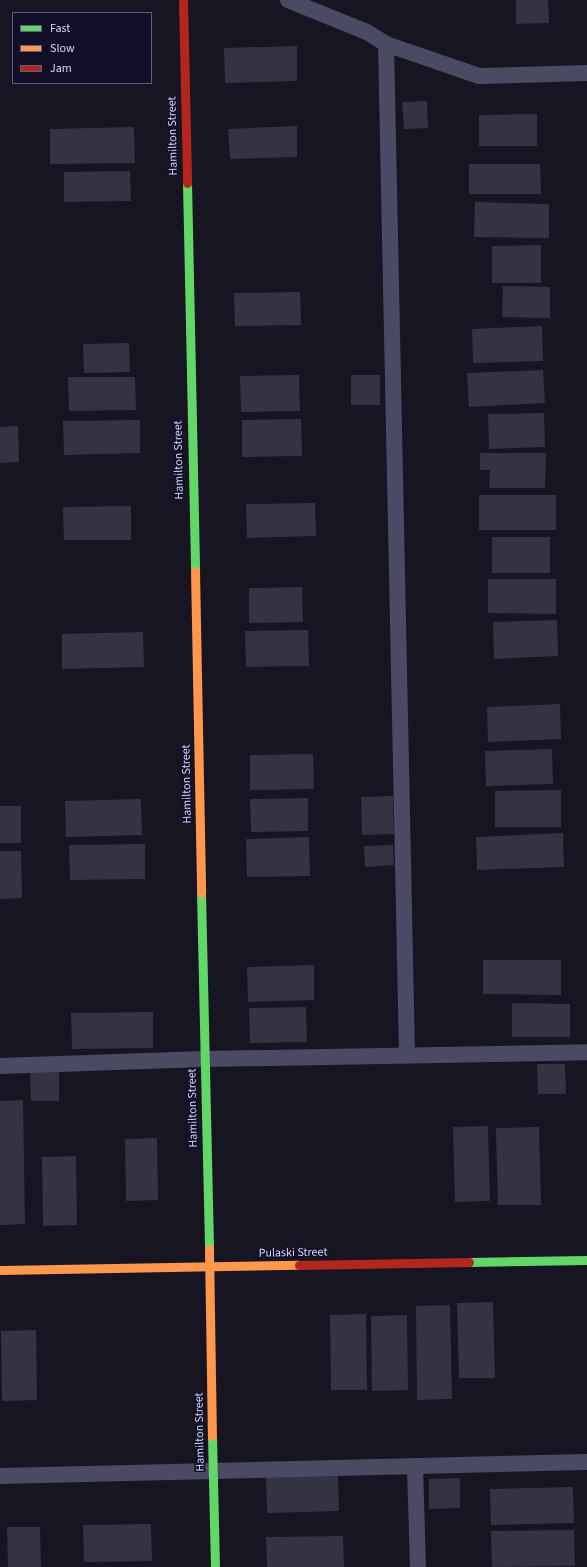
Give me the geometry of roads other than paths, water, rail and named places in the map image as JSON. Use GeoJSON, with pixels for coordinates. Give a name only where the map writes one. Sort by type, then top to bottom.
{"type":"FeatureCollection","features":[{"type":"Feature","properties":{"kind":"street","name":"Hamilton Street"},"geometry":{"type":"LineString","coordinates":[[183,0],[215,1567]]}},
{"type":"Feature","properties":{"kind":"street","name":"Pulaski Street"},"geometry":{"type":"LineString","coordinates":[[0,1270],[587,1260]]}},
{"type":"Feature","properties":{"kind":"lane"},"geometry":{"type":"LineString","coordinates":[[288,0],[367,32],[386,44],[479,76],[587,73]]}},
{"type":"Feature","properties":{"kind":"lane"},"geometry":{"type":"LineString","coordinates":[[386,44],[407,1056]]}},
{"type":"Feature","properties":{"kind":"lane"},"geometry":{"type":"LineString","coordinates":[[0,1066],[204,1059],[587,1052]]}},
{"type":"Feature","properties":{"kind":"lane"},"geometry":{"type":"LineString","coordinates":[[0,1476],[587,1462]]}},
{"type":"Feature","properties":{"kind":"lane"},"geometry":{"type":"LineString","coordinates":[[415,1467],[418,1567]]}}]}
